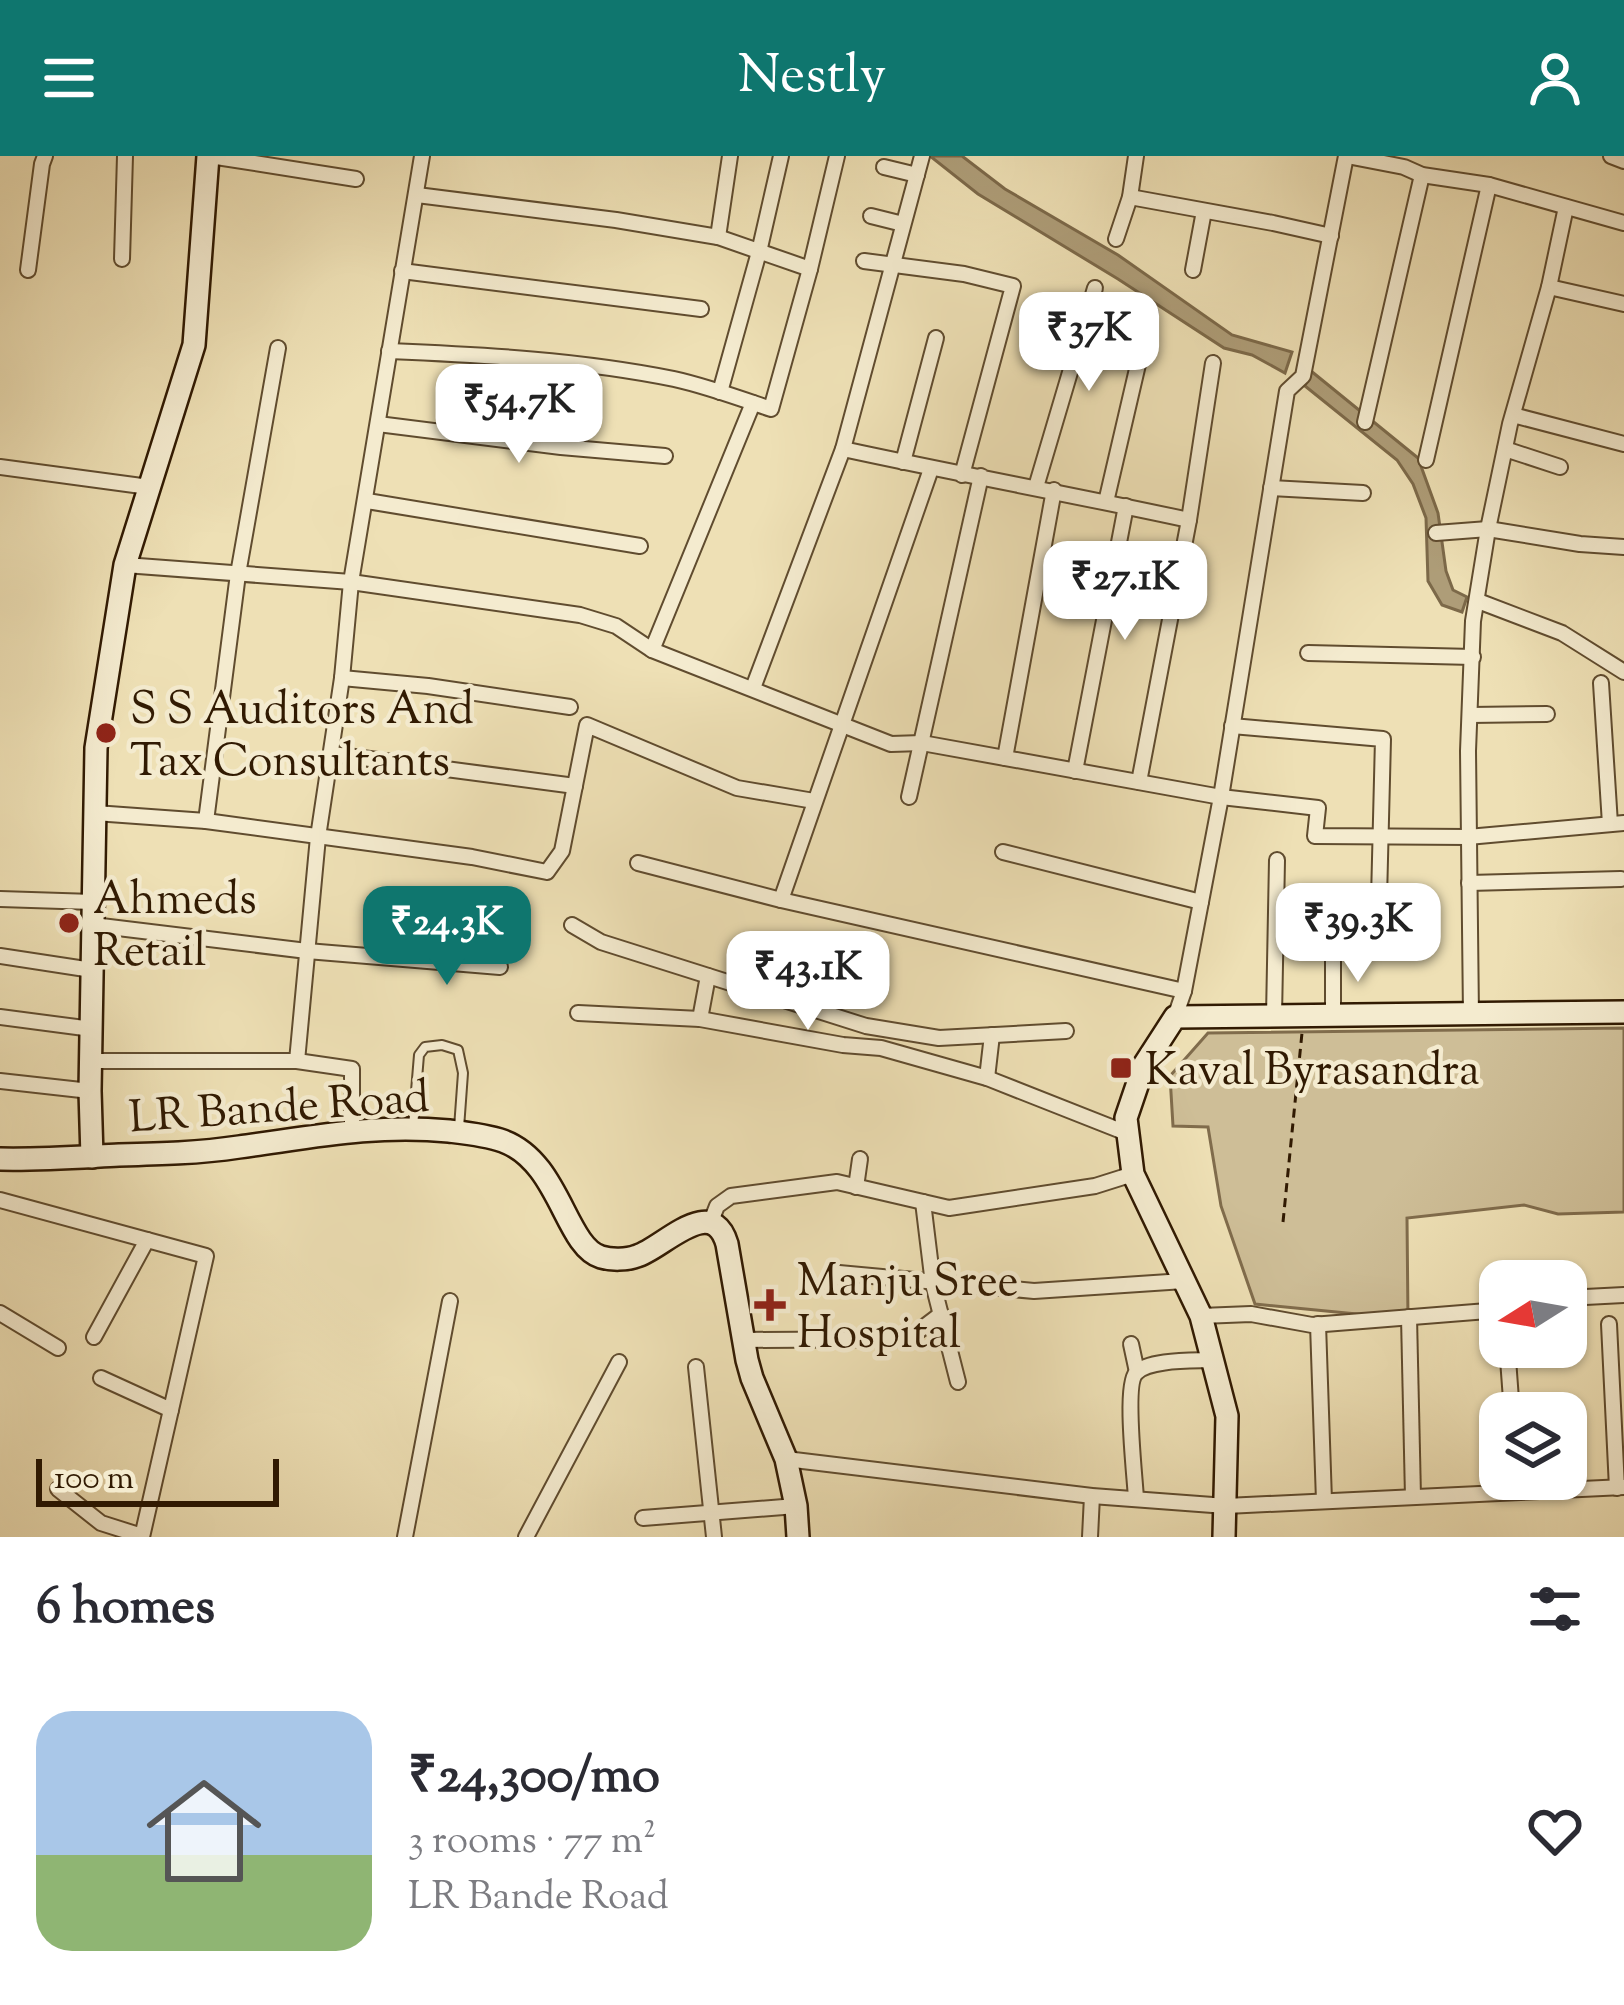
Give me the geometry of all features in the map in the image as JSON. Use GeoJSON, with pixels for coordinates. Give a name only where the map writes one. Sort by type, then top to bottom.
{"type":"FeatureCollection","features":[{"type":"Feature","properties":{"kind":"street"},"geometry":{"type":"LineString","coordinates":[[28,269],[45,156]]}},
{"type":"Feature","properties":{"kind":"street"},"geometry":{"type":"LineString","coordinates":[[122,259],[125,156]]}},
{"type":"Feature","properties":{"kind":"street"},"geometry":{"type":"LineString","coordinates":[[92,1157],[96,748],[125,565],[194,345],[209,156],[356,179]]}},
{"type":"Feature","properties":{"kind":"street"},"geometry":{"type":"LineString","coordinates":[[297,1061],[318,837],[351,582],[422,156]]}},
{"type":"Feature","properties":{"kind":"street"},"geometry":{"type":"LineString","coordinates":[[718,237],[730,156]]}},
{"type":"Feature","properties":{"kind":"street"},"geometry":{"type":"LineString","coordinates":[[719,392],[781,156]]}},
{"type":"Feature","properties":{"kind":"street"},"geometry":{"type":"LineString","coordinates":[[389,351],[496,356],[628,372],[676,380],[771,409],[837,156]]}},
{"type":"Feature","properties":{"kind":"street"},"geometry":{"type":"LineString","coordinates":[[752,688],[843,449],[922,156]]}},
{"type":"Feature","properties":{"kind":"street"},"geometry":{"type":"LineString","coordinates":[[1116,239],[1130,197],[1136,156]]}},
{"type":"Feature","properties":{"kind":"street"},"geometry":{"type":"LineString","coordinates":[[1224,1537],[1227,1416],[1201,1316],[1133,1174],[1126,1118],[1144,1065],[1175,1018],[1184,991],[1221,797],[1287,391],[1303,376],[1346,156],[1405,162],[1422,175],[1489,185],[1624,223]]}},
{"type":"Feature","properties":{"kind":"street"},"geometry":{"type":"LineString","coordinates":[[1611,156],[1624,161]]}},
{"type":"Feature","properties":{"kind":"street"},"geometry":{"type":"LineString","coordinates":[[884,167],[916,175]]}},
{"type":"Feature","properties":{"kind":"street"},"geometry":{"type":"LineString","coordinates":[[1365,422],[1422,175]]}},
{"type":"Feature","properties":{"kind":"street"},"geometry":{"type":"LineString","coordinates":[[1426,460],[1489,185]]}},
{"type":"Feature","properties":{"kind":"street"},"geometry":{"type":"LineString","coordinates":[[417,195],[718,237],[810,269]]}},
{"type":"Feature","properties":{"kind":"street"},"geometry":{"type":"LineString","coordinates":[[1130,197],[1330,236]]}},
{"type":"Feature","properties":{"kind":"street"},"geometry":{"type":"LineString","coordinates":[[1472,1015],[1468,837],[1473,621],[1505,449],[1566,207]]}},
{"type":"Feature","properties":{"kind":"street"},"geometry":{"type":"LineString","coordinates":[[1192,270],[1204,211]]}},
{"type":"Feature","properties":{"kind":"street"},"geometry":{"type":"LineString","coordinates":[[871,216],[903,224]]}},
{"type":"Feature","properties":{"kind":"street"},"geometry":{"type":"LineString","coordinates":[[864,261],[964,274],[1013,286],[962,475]]}},
{"type":"Feature","properties":{"kind":"street"},"geometry":{"type":"LineString","coordinates":[[402,271],[701,309]]}},
{"type":"Feature","properties":{"kind":"street"},"geometry":{"type":"LineString","coordinates":[[1549,287],[1624,304]]}},
{"type":"Feature","properties":{"kind":"street"},"geometry":{"type":"LineString","coordinates":[[1036,487],[1095,288]]}},
{"type":"Feature","properties":{"kind":"street"},"geometry":{"type":"LineString","coordinates":[[1106,502],[1150,313]]}},
{"type":"Feature","properties":{"kind":"street"},"geometry":{"type":"LineString","coordinates":[[904,462],[936,338]]}},
{"type":"Feature","properties":{"kind":"street"},"geometry":{"type":"LineString","coordinates":[[206,821],[238,574],[278,348]]}},
{"type":"Feature","properties":{"kind":"street"},"geometry":{"type":"LineString","coordinates":[[1139,782],[1190,520],[1213,363]]}},
{"type":"Feature","properties":{"kind":"street"},"geometry":{"type":"LineString","coordinates":[[652,650],[753,403]]}},
{"type":"Feature","properties":{"kind":"street"},"geometry":{"type":"LineString","coordinates":[[1513,415],[1624,444]]}},
{"type":"Feature","properties":{"kind":"street"},"geometry":{"type":"LineString","coordinates":[[378,424],[665,456]]}},
{"type":"Feature","properties":{"kind":"street"},"geometry":{"type":"LineString","coordinates":[[843,449],[1190,520]]}},
{"type":"Feature","properties":{"kind":"street"},"geometry":{"type":"LineString","coordinates":[[1505,449],[1560,467]]}},
{"type":"Feature","properties":{"kind":"street"},"geometry":{"type":"LineString","coordinates":[[0,467],[149,487]]}},
{"type":"Feature","properties":{"kind":"street"},"geometry":{"type":"LineString","coordinates":[[781,900],[931,469]]}},
{"type":"Feature","properties":{"kind":"street"},"geometry":{"type":"LineString","coordinates":[[909,797],[981,476]]}},
{"type":"Feature","properties":{"kind":"street"},"geometry":{"type":"LineString","coordinates":[[1271,488],[1363,493]]}},
{"type":"Feature","properties":{"kind":"street"},"geometry":{"type":"LineString","coordinates":[[1005,758],[1054,490]]}},
{"type":"Feature","properties":{"kind":"street"},"geometry":{"type":"LineString","coordinates":[[367,500],[640,546]]}},
{"type":"Feature","properties":{"kind":"street"},"geometry":{"type":"LineString","coordinates":[[1075,771],[1126,506]]}},
{"type":"Feature","properties":{"kind":"street"},"geometry":{"type":"LineString","coordinates":[[1436,533],[1488,529],[1624,547]]}},
{"type":"Feature","properties":{"kind":"street"},"geometry":{"type":"LineString","coordinates":[[125,565],[351,582],[580,615],[616,626],[652,650],[891,744],[922,743],[1221,797],[1318,808],[1316,836],[1468,837],[1617,824],[1601,683]]}},
{"type":"Feature","properties":{"kind":"street"},"geometry":{"type":"LineString","coordinates":[[1477,603],[1562,633],[1624,672]]}},
{"type":"Feature","properties":{"kind":"street"},"geometry":{"type":"LineString","coordinates":[[1308,652],[1473,658]]}},
{"type":"Feature","properties":{"kind":"street"},"geometry":{"type":"LineString","coordinates":[[342,678],[570,707]]}},
{"type":"Feature","properties":{"kind":"street"},"geometry":{"type":"LineString","coordinates":[[1470,715],[1546,714]]}},
{"type":"Feature","properties":{"kind":"street"},"geometry":{"type":"LineString","coordinates":[[95,813],[206,821],[472,856],[548,872],[562,850],[587,724],[737,788],[814,801]]}},
{"type":"Feature","properties":{"kind":"street"},"geometry":{"type":"LineString","coordinates":[[1232,726],[1383,740],[1379,899]]}},
{"type":"Feature","properties":{"kind":"street"},"geometry":{"type":"LineString","coordinates":[[332,754],[575,786]]}},
{"type":"Feature","properties":{"kind":"street"},"geometry":{"type":"LineString","coordinates":[[1003,852],[1201,902]]}},
{"type":"Feature","properties":{"kind":"street"},"geometry":{"type":"LineString","coordinates":[[1274,1016],[1277,860]]}},
{"type":"Feature","properties":{"kind":"street"},"geometry":{"type":"LineString","coordinates":[[638,863],[1184,991]]}},
{"type":"Feature","properties":{"kind":"street"},"geometry":{"type":"LineString","coordinates":[[1469,883],[1622,879]]}},
{"type":"Feature","properties":{"kind":"street"},"geometry":{"type":"LineString","coordinates":[[0,899],[93,902]]}},
{"type":"Feature","properties":{"kind":"street"},"geometry":{"type":"LineString","coordinates":[[572,925],[601,942],[866,1025],[939,1039],[1066,1031]]}},
{"type":"Feature","properties":{"kind":"street"},"geometry":{"type":"LineString","coordinates":[[93,926],[500,967]]}},
{"type":"Feature","properties":{"kind":"street"},"geometry":{"type":"LineString","coordinates":[[1333,955],[1333,1016]]}},
{"type":"Feature","properties":{"kind":"street"},"geometry":{"type":"LineString","coordinates":[[0,956],[92,970]]}},
{"type":"Feature","properties":{"kind":"street"},"geometry":{"type":"LineString","coordinates":[[700,1019],[708,976]]}},
{"type":"Feature","properties":{"kind":"street"},"geometry":{"type":"LineString","coordinates":[[1175,1018],[1624,1012]]}},
{"type":"Feature","properties":{"kind":"street"},"geometry":{"type":"LineString","coordinates":[[578,1013],[700,1019],[881,1048],[987,1078],[1129,1134]]}},
{"type":"Feature","properties":{"kind":"street"},"geometry":{"type":"LineString","coordinates":[[0,1017],[92,1029]]}},
{"type":"Feature","properties":{"kind":"street"},"geometry":{"type":"LineString","coordinates":[[987,1078],[992,1036]]}},
{"type":"Feature","properties":{"kind":"street"},"geometry":{"type":"LineString","coordinates":[[90,1061],[297,1061],[352,1069],[352,1130]]}},
{"type":"Feature","properties":{"kind":"street"},"geometry":{"type":"LineString","coordinates":[[0,1081],[90,1091]]}},
{"type":"Feature","properties":{"kind":"street","name":"LR Bande Road"},"geometry":{"type":"LineString","coordinates":[[0,1159],[205,1151],[352,1130],[459,1132],[507,1142],[521,1151],[553,1186],[582,1245],[599,1256],[639,1256],[673,1233],[710,1223]]}},
{"type":"Feature","properties":{"kind":"street"},"geometry":{"type":"LineString","coordinates":[[856,1187],[860,1160]]}},
{"type":"Feature","properties":{"kind":"street"},"geometry":{"type":"LineString","coordinates":[[798,1537],[786,1459],[752,1378],[725,1236],[710,1223],[717,1206],[731,1196],[837,1182],[949,1208],[1095,1186],[1133,1174]]}},
{"type":"Feature","properties":{"kind":"street"},"geometry":{"type":"LineString","coordinates":[[0,1200],[206,1256],[142,1537],[97,1530],[58,1489]]}},
{"type":"Feature","properties":{"kind":"street"},"geometry":{"type":"LineString","coordinates":[[923,1202],[933,1284],[958,1382]]}},
{"type":"Feature","properties":{"kind":"street"},"geometry":{"type":"LineString","coordinates":[[94,1337],[147,1240]]}},
{"type":"Feature","properties":{"kind":"street"},"geometry":{"type":"LineString","coordinates":[[839,1274],[1034,1291],[1184,1281]]}},
{"type":"Feature","properties":{"kind":"street"},"geometry":{"type":"LineString","coordinates":[[1587,1297],[1624,1294]]}},
{"type":"Feature","properties":{"kind":"street"},"geometry":{"type":"LineString","coordinates":[[405,1537],[450,1301]]}},
{"type":"Feature","properties":{"kind":"street"},"geometry":{"type":"LineString","coordinates":[[1201,1316],[1251,1313],[1318,1324],[1479,1312]]}},
{"type":"Feature","properties":{"kind":"street"},"geometry":{"type":"LineString","coordinates":[[0,1313],[58,1348]]}},
{"type":"Feature","properties":{"kind":"street"},"geometry":{"type":"LineString","coordinates":[[743,1340],[908,1339],[941,1314]]}},
{"type":"Feature","properties":{"kind":"street"},"geometry":{"type":"LineString","coordinates":[[1409,1317],[1413,1497]]}},
{"type":"Feature","properties":{"kind":"street"},"geometry":{"type":"LineString","coordinates":[[1318,1324],[1324,1501]]}},
{"type":"Feature","properties":{"kind":"street"},"geometry":{"type":"LineString","coordinates":[[1587,1487],[1620,1488],[1609,1324]]}},
{"type":"Feature","properties":{"kind":"street"},"geometry":{"type":"LineString","coordinates":[[1131,1344],[1137,1372]]}},
{"type":"Feature","properties":{"kind":"street"},"geometry":{"type":"LineString","coordinates":[[1136,1499],[1132,1378],[1151,1364],[1213,1360]]}},
{"type":"Feature","properties":{"kind":"street"},"geometry":{"type":"LineString","coordinates":[[526,1537],[620,1362]]}},
{"type":"Feature","properties":{"kind":"street"},"geometry":{"type":"LineString","coordinates":[[696,1367],[714,1537]]}},
{"type":"Feature","properties":{"kind":"street"},"geometry":{"type":"LineString","coordinates":[[101,1378],[171,1411]]}},
{"type":"Feature","properties":{"kind":"street"},"geometry":{"type":"LineString","coordinates":[[786,1459],[1092,1496],[1226,1506],[1479,1490]]}},
{"type":"Feature","properties":{"kind":"street"},"geometry":{"type":"LineString","coordinates":[[1090,1537],[1092,1496]]}},
{"type":"Feature","properties":{"kind":"street"},"geometry":{"type":"LineString","coordinates":[[643,1518],[796,1506]]}},
{"type":"Feature","properties":{"kind":"lane"},"geometry":{"type":"LineString","coordinates":[[412,1129],[419,1055],[425,1047],[442,1045],[458,1050],[464,1073],[459,1132]]}},
{"type":"Feature","properties":{"kind":"path"},"geometry":{"type":"LineString","coordinates":[[1283,1222],[1303,1016]]}},
{"type":"Feature","properties":{"kind":"shaded area"},"geometry":{"type":"Polygon","coordinates":[[[930,156],[962,156],[1005,189],[1118,255],[1232,335],[1292,352],[1285,373],[1252,355],[1224,348],[978,194],[930,156]]]}},
{"type":"Feature","properties":{"kind":"shaded area"},"geometry":{"type":"Polygon","coordinates":[[[1311,371],[1418,458],[1438,513],[1446,571],[1453,590],[1467,597],[1462,612],[1442,605],[1428,581],[1426,518],[1413,484],[1397,460],[1305,386],[1311,371]]]}},
{"type":"Feature","properties":{"kind":"shaded area"},"geometry":{"type":"Polygon","coordinates":[[[1624,1028],[1624,1212],[1558,1214],[1524,1205],[1407,1218],[1408,1319],[1255,1304],[1221,1206],[1208,1127],[1173,1126],[1170,1076],[1208,1033],[1624,1028]]]}},
{"type":"Feature","properties":{"kind":"place","name":"S S Auditors And Tax Consultants"},"geometry":{"type":"Point","coordinates":[106,733]}},
{"type":"Feature","properties":{"kind":"place","name":"Ahmeds Retail"},"geometry":{"type":"Point","coordinates":[69,923]}},
{"type":"Feature","properties":{"kind":"place","name":"Kaval Byrasandra"},"geometry":{"type":"Point","coordinates":[1121,1068]}},
{"type":"Feature","properties":{"kind":"place","name":"Manju Sree Hospital"},"geometry":{"type":"Point","coordinates":[770,1305]}}]}
